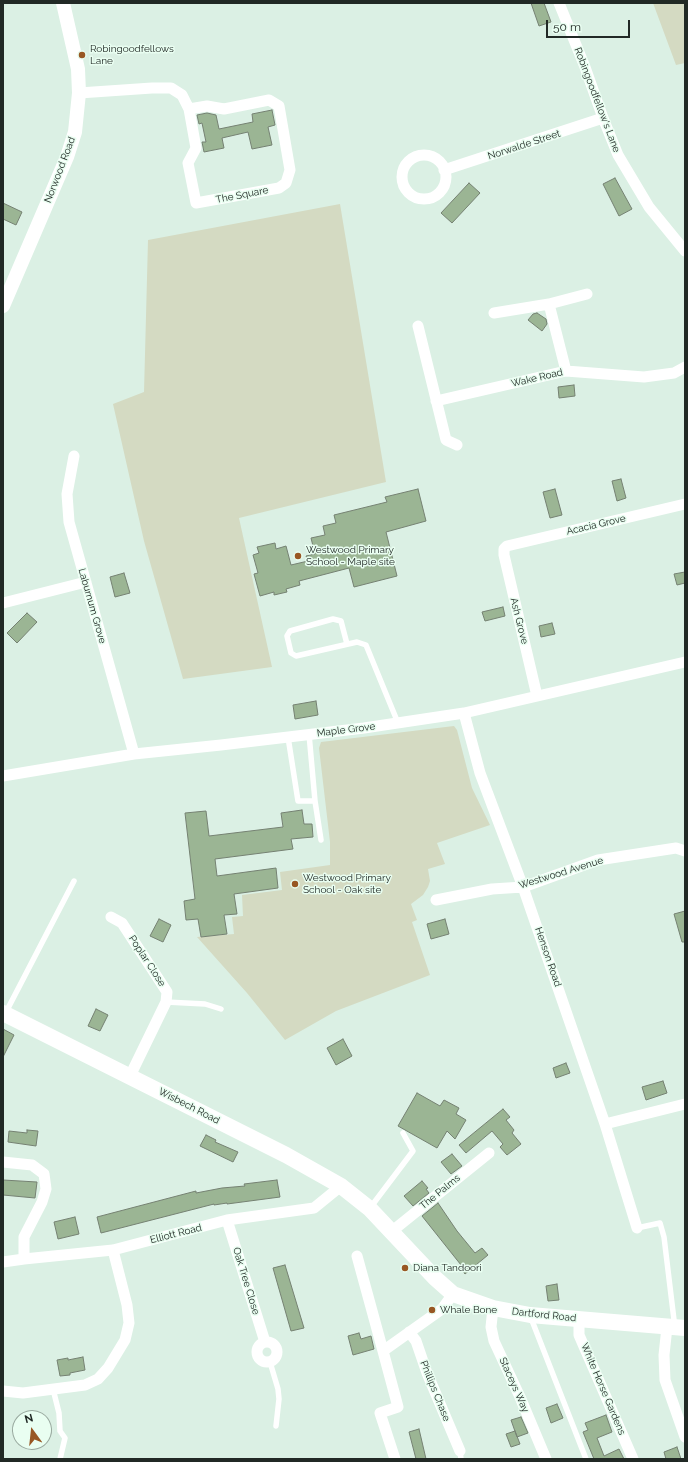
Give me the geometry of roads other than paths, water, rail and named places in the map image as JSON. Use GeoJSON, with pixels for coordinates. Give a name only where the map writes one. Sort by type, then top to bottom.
{"type":"FeatureCollection","features":[{"type":"Feature","properties":{"kind":"main road","name":"Wisbech Road"},"geometry":{"type":"LineString","coordinates":[[4,1013],[286,1155],[341,1186],[370,1209]]}},
{"type":"Feature","properties":{"kind":"main road","name":"Dartford Road"},"geometry":{"type":"LineString","coordinates":[[370,1209],[435,1278],[454,1294],[493,1308],[530,1315],[675,1327]]}},
{"type":"Feature","properties":{"kind":"street","name":"Norwood Road"},"geometry":{"type":"LineString","coordinates":[[3,306],[67,157],[75,132],[79,93],[78,69],[63,3]]}},
{"type":"Feature","properties":{"kind":"street","name":"Robingoodfellow's Lane"},"geometry":{"type":"LineString","coordinates":[[559,3],[618,155],[649,207],[685,251]]}},
{"type":"Feature","properties":{"kind":"street"},"geometry":{"type":"LineString","coordinates":[[79,93],[171,88],[182,95],[189,109]]}},
{"type":"Feature","properties":{"kind":"street","name":"The Square"},"geometry":{"type":"LineString","coordinates":[[270,100],[278,106],[290,170],[286,183],[278,188],[196,203],[188,163],[196,148],[189,109],[207,106],[224,109],[270,100]]}},
{"type":"Feature","properties":{"kind":"street","name":"Norwalde Street"},"geometry":{"type":"LineString","coordinates":[[444,170],[603,118]]}},
{"type":"Feature","properties":{"kind":"street"},"geometry":{"type":"LineString","coordinates":[[494,313],[549,304],[587,294]]}},
{"type":"Feature","properties":{"kind":"street"},"geometry":{"type":"LineString","coordinates":[[549,304],[566,371]]}},
{"type":"Feature","properties":{"kind":"street"},"geometry":{"type":"LineString","coordinates":[[418,326],[446,440],[457,445]]}},
{"type":"Feature","properties":{"kind":"street","name":"Wake Road"},"geometry":{"type":"LineString","coordinates":[[436,401],[566,371],[644,378],[674,373],[685,367]]}},
{"type":"Feature","properties":{"kind":"street","name":"Laburnum Grove"},"geometry":{"type":"LineString","coordinates":[[74,456],[67,494],[68,522],[134,754]]}},
{"type":"Feature","properties":{"kind":"street","name":"Acacia Grove"},"geometry":{"type":"LineString","coordinates":[[507,546],[685,504]]}},
{"type":"Feature","properties":{"kind":"street","name":"Ash Grove"},"geometry":{"type":"LineString","coordinates":[[507,546],[504,549],[504,555],[537,696]]}},
{"type":"Feature","properties":{"kind":"street"},"geometry":{"type":"LineString","coordinates":[[3,603],[86,582]]}},
{"type":"Feature","properties":{"kind":"street","name":"Maple Grove"},"geometry":{"type":"LineString","coordinates":[[3,776],[134,754],[288,737],[464,713],[685,662]]}},
{"type":"Feature","properties":{"kind":"street","name":"Henson Road"},"geometry":{"type":"LineString","coordinates":[[464,713],[480,773],[523,887],[605,1124],[637,1228]]}},
{"type":"Feature","properties":{"kind":"street","name":"Westwood Avenue"},"geometry":{"type":"LineString","coordinates":[[436,900],[492,888],[523,887],[598,860],[676,848],[685,851]]}},
{"type":"Feature","properties":{"kind":"street","name":"Poplar Close"},"geometry":{"type":"LineString","coordinates":[[112,917],[122,923],[167,992],[166,1002]]}},
{"type":"Feature","properties":{"kind":"street"},"geometry":{"type":"LineString","coordinates":[[130,1076],[166,1002]]}},
{"type":"Feature","properties":{"kind":"street"},"geometry":{"type":"LineString","coordinates":[[605,1124],[685,1104]]}},
{"type":"Feature","properties":{"kind":"street","name":"The Palms"},"geometry":{"type":"LineString","coordinates":[[391,1232],[489,1153]]}},
{"type":"Feature","properties":{"kind":"street"},"geometry":{"type":"LineString","coordinates":[[3,1162],[32,1165],[44,1174],[46,1189],[42,1202],[24,1237],[24,1258]]}},
{"type":"Feature","properties":{"kind":"street","name":"Elliott Road"},"geometry":{"type":"LineString","coordinates":[[3,1262],[24,1258],[113,1250],[227,1220],[314,1208],[341,1186]]}},
{"type":"Feature","properties":{"kind":"street","name":"Oak Tree Close"},"geometry":{"type":"LineString","coordinates":[[227,1220],[265,1342],[275,1346],[277,1351],[277,1356],[270,1362]]}},
{"type":"Feature","properties":{"kind":"street"},"geometry":{"type":"LineString","coordinates":[[3,1391],[24,1393],[85,1385],[98,1379],[108,1368],[125,1340],[128,1323],[127,1305],[113,1250]]}},
{"type":"Feature","properties":{"kind":"street"},"geometry":{"type":"LineString","coordinates":[[357,1256],[398,1407],[380,1413],[395,1459]]}},
{"type":"Feature","properties":{"kind":"street"},"geometry":{"type":"LineString","coordinates":[[383,1351],[442,1309],[454,1294]]}},
{"type":"Feature","properties":{"kind":"street","name":"Staceys Way"},"geometry":{"type":"LineString","coordinates":[[493,1308],[491,1327],[494,1341],[520,1397],[546,1459]]}},
{"type":"Feature","properties":{"kind":"street","name":"White Horse Gardens"},"geometry":{"type":"LineString","coordinates":[[579,1318],[579,1335],[633,1459]]}},
{"type":"Feature","properties":{"kind":"street"},"geometry":{"type":"LineString","coordinates":[[675,1327],[664,1366],[666,1380],[682,1421],[685,1437]]}},
{"type":"Feature","properties":{"kind":"street","name":"Phillips Chase"},"geometry":{"type":"LineString","coordinates":[[409,1332],[416,1341],[427,1373],[460,1455]]}},
{"type":"Feature","properties":{"kind":"lane"},"geometry":{"type":"LineString","coordinates":[[347,644],[341,621],[333,619],[290,631],[287,636],[291,653],[296,656],[356,642],[366,645],[398,723]]}},
{"type":"Feature","properties":{"kind":"lane"},"geometry":{"type":"LineString","coordinates":[[309,734],[315,801],[321,840]]}},
{"type":"Feature","properties":{"kind":"lane"},"geometry":{"type":"LineString","coordinates":[[288,737],[298,801],[315,801]]}},
{"type":"Feature","properties":{"kind":"lane"},"geometry":{"type":"LineString","coordinates":[[4,1013],[74,881]]}},
{"type":"Feature","properties":{"kind":"lane"},"geometry":{"type":"LineString","coordinates":[[166,1002],[205,1004],[221,1009]]}},
{"type":"Feature","properties":{"kind":"lane"},"geometry":{"type":"LineString","coordinates":[[370,1209],[413,1151],[403,1133]]}},
{"type":"Feature","properties":{"kind":"lane"},"geometry":{"type":"LineString","coordinates":[[637,1228],[660,1223],[664,1237],[675,1327]]}},
{"type":"Feature","properties":{"kind":"lane"},"geometry":{"type":"LineString","coordinates":[[530,1315],[586,1459]]}},
{"type":"Feature","properties":{"kind":"lane"},"geometry":{"type":"LineString","coordinates":[[270,1362],[278,1389],[279,1399],[276,1426]]}},
{"type":"Feature","properties":{"kind":"lane"},"geometry":{"type":"LineString","coordinates":[[53,1389],[59,1413],[60,1431],[65,1438],[60,1459]]}},
{"type":"Feature","properties":{"kind":"place","name":"Robingoodfellows Lane"},"geometry":{"type":"Point","coordinates":[82,55]}},
{"type":"Feature","properties":{"kind":"place","name":"Westwood Primary School - Maple site"},"geometry":{"type":"Point","coordinates":[298,556]}},
{"type":"Feature","properties":{"kind":"place","name":"Westwood Primary School - Oak site"},"geometry":{"type":"Point","coordinates":[295,884]}},
{"type":"Feature","properties":{"kind":"place","name":"Diana Tandoori"},"geometry":{"type":"Point","coordinates":[405,1268]}},
{"type":"Feature","properties":{"kind":"place","name":"Whale Bone"},"geometry":{"type":"Point","coordinates":[432,1310]}}]}
